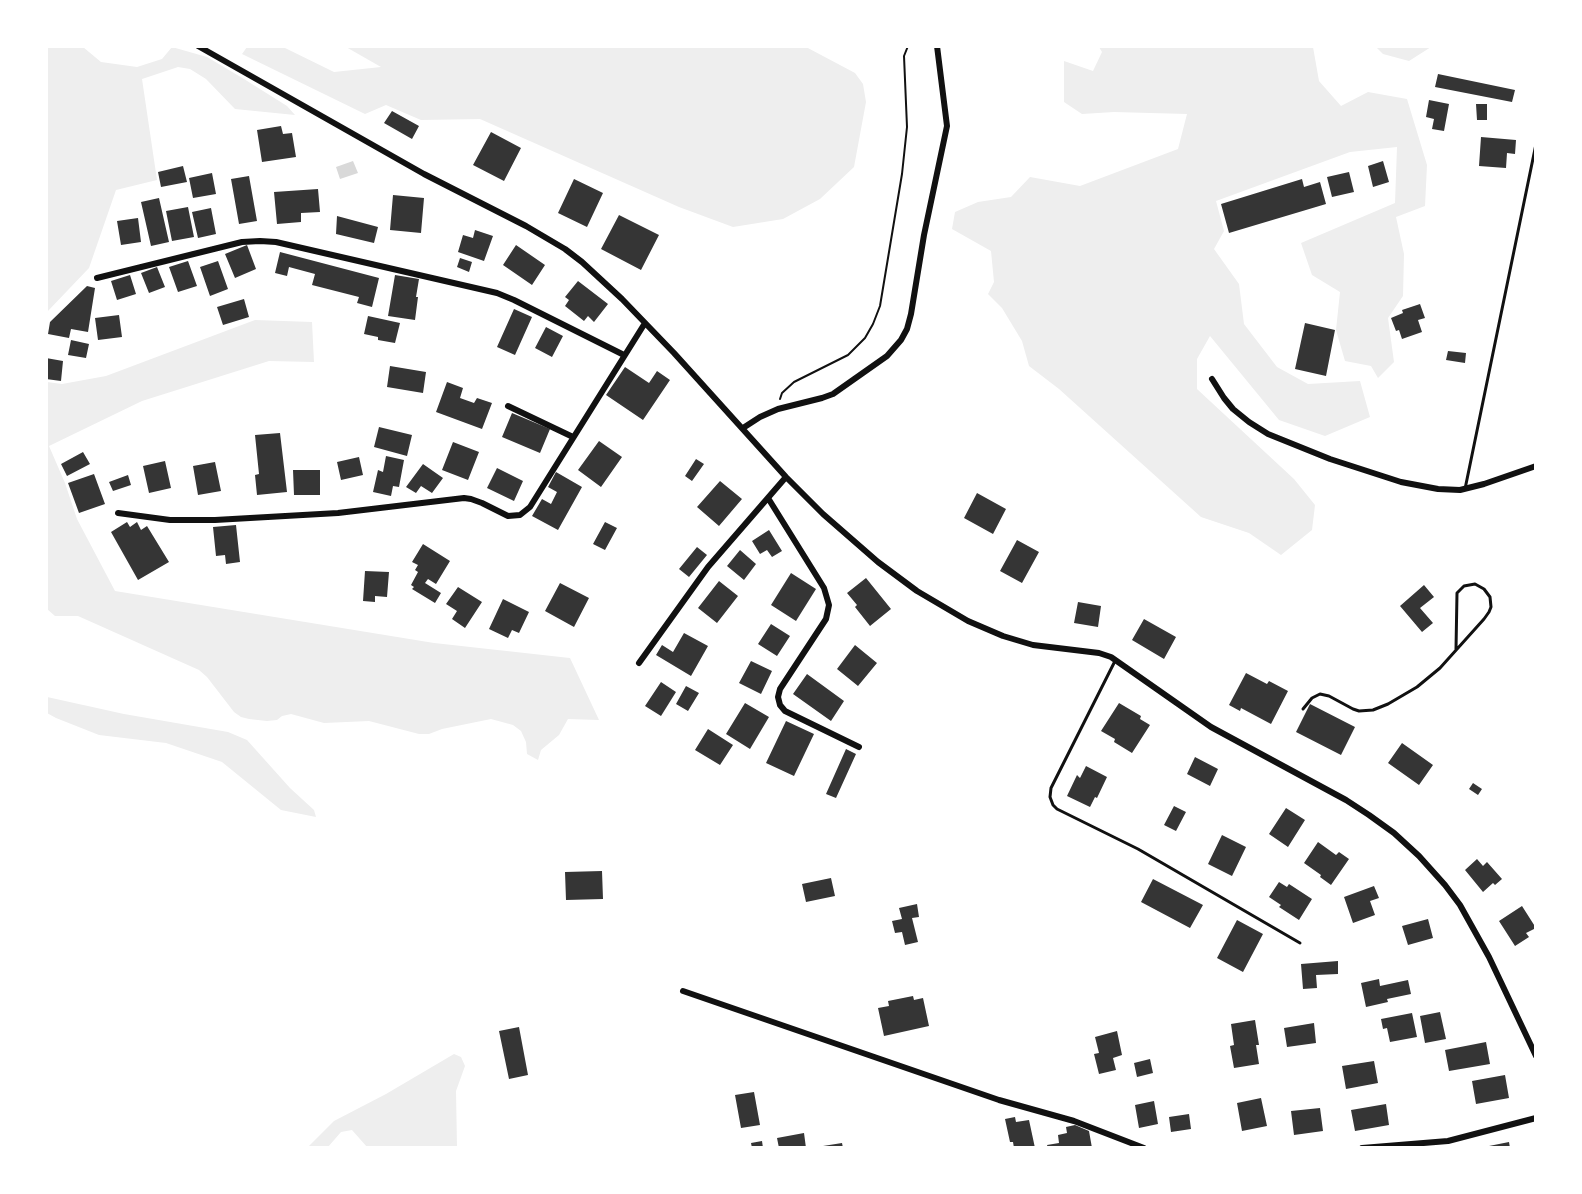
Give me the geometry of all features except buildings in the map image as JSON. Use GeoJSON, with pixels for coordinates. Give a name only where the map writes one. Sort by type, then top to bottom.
{"type":"FeatureCollection","features":[{"type":"Feature","properties":{"kind":"street"},"geometry":{"type":"LineString","coordinates":[[198,46],[424,174],[543,236],[582,262],[603,279],[645,322],[786,477],[823,514],[878,562],[917,591],[960,617],[991,632],[1018,641],[1099,653],[1115,660],[1211,727],[1357,807],[1394,833],[1445,885],[1466,914],[1536,1056]]}},
{"type":"Feature","properties":{"kind":"street"},"geometry":{"type":"LineString","coordinates":[[743,428],[778,409],[833,394],[887,356],[907,329],[947,126],[937,46]]}},
{"type":"Feature","properties":{"kind":"street"},"geometry":{"type":"LineString","coordinates":[[97,278],[242,242],[276,242],[497,293],[624,355]]}},
{"type":"Feature","properties":{"kind":"street"},"geometry":{"type":"LineString","coordinates":[[118,513],[170,520],[215,520],[345,512],[464,498],[515,517],[530,507],[645,322]]}},
{"type":"Feature","properties":{"kind":"street"},"geometry":{"type":"LineString","coordinates":[[1212,379],[1233,410],[1275,437],[1339,463],[1401,482],[1438,489],[1465,489],[1536,466]]}},
{"type":"Feature","properties":{"kind":"street"},"geometry":{"type":"LineString","coordinates":[[508,405],[573,437]]}},
{"type":"Feature","properties":{"kind":"street"},"geometry":{"type":"LineString","coordinates":[[639,663],[708,567],[786,477]]}},
{"type":"Feature","properties":{"kind":"street"},"geometry":{"type":"LineString","coordinates":[[768,498],[824,588],[829,605],[826,619],[780,689],[779,702],[785,711],[859,747]]}},
{"type":"Feature","properties":{"kind":"street"},"geometry":{"type":"LineString","coordinates":[[682,992],[999,1100],[1074,1121],[1144,1148]]}},
{"type":"Feature","properties":{"kind":"street"},"geometry":{"type":"LineString","coordinates":[[1362,1148],[1448,1140],[1536,1118]]}},
{"type":"Feature","properties":{"kind":"lane"},"geometry":{"type":"LineString","coordinates":[[1465,489],[1536,144]]}},
{"type":"Feature","properties":{"kind":"lane"},"geometry":{"type":"LineString","coordinates":[[1303,709],[1312,698],[1320,694],[1359,711],[1381,708],[1402,697],[1440,668],[1484,619],[1491,607],[1490,597],[1487,592],[1475,584],[1464,586],[1457,594],[1456,649]]}},
{"type":"Feature","properties":{"kind":"lane"},"geometry":{"type":"LineString","coordinates":[[1115,660],[1051,788],[1050,796],[1053,805],[1138,849],[1300,943]]}},
{"type":"Feature","properties":{"kind":"path"},"geometry":{"type":"LineString","coordinates":[[778,409],[782,393],[794,382],[848,355],[865,338],[880,306],[902,174],[907,126],[904,56],[908,46]]}},
{"type":"Feature","properties":{"kind":"shaded area"},"geometry":{"type":"Polygon","coordinates":[[[47,46],[83,47],[101,62],[137,67],[162,59],[172,47],[207,57],[287,106],[295,115],[235,109],[206,79],[190,69],[178,67],[142,79],[157,180],[116,190],[89,268],[47,312],[47,46]]]}},
{"type":"Feature","properties":{"kind":"shaded area"},"geometry":{"type":"Polygon","coordinates":[[[247,47],[283,47],[334,72],[381,67],[346,47],[806,47],[855,73],[863,84],[866,102],[854,167],[820,199],[783,219],[733,227],[679,207],[480,119],[421,120],[386,105],[365,114],[242,54],[247,47]]]}},
{"type":"Feature","properties":{"kind":"shaded area"},"geometry":{"type":"Polygon","coordinates":[[[1099,47],[1313,47],[1319,81],[1341,106],[1368,92],[1407,99],[1427,165],[1425,206],[1396,217],[1404,254],[1403,296],[1388,318],[1394,362],[1378,378],[1371,366],[1345,361],[1336,330],[1340,292],[1312,275],[1301,243],[1395,203],[1397,147],[1350,152],[1216,201],[1224,231],[1214,249],[1239,284],[1244,324],[1277,367],[1308,384],[1360,381],[1370,417],[1325,436],[1279,420],[1210,336],[1197,359],[1197,389],[1294,479],[1315,505],[1312,530],[1281,555],[1249,533],[1201,517],[1059,389],[1029,366],[1022,341],[1002,308],[988,294],[994,282],[991,251],[952,229],[955,212],[978,202],[1011,197],[1030,177],[1080,186],[1178,149],[1187,114],[1114,112],[1082,114],[1064,102],[1064,61],[1093,71],[1102,52],[1099,47]]]}},
{"type":"Feature","properties":{"kind":"shaded area"},"geometry":{"type":"Polygon","coordinates":[[[1376,47],[1431,47],[1409,61],[1383,54],[1376,47]]]}},
{"type":"Feature","properties":{"kind":"shaded area"},"geometry":{"type":"Polygon","coordinates":[[[353,161],[358,173],[340,179],[336,167],[353,161]]]}},
{"type":"Feature","properties":{"kind":"shaded area"},"geometry":{"type":"Polygon","coordinates":[[[255,320],[312,322],[314,362],[269,361],[142,401],[49,446],[77,519],[115,591],[434,643],[570,658],[599,720],[568,719],[559,735],[541,750],[538,760],[527,754],[526,742],[521,731],[513,725],[491,719],[442,729],[429,734],[419,734],[369,721],[324,723],[291,714],[277,720],[249,719],[234,712],[199,670],[78,616],[55,616],[47,609],[47,382],[62,384],[106,376],[255,320]]]}},
{"type":"Feature","properties":{"kind":"shaded area"},"geometry":{"type":"Polygon","coordinates":[[[47,697],[124,714],[228,732],[247,740],[290,788],[314,810],[316,817],[281,810],[222,762],[166,743],[99,735],[56,718],[47,713],[47,697]]]}},
{"type":"Feature","properties":{"kind":"shaded area"},"geometry":{"type":"Polygon","coordinates":[[[454,1054],[461,1057],[465,1066],[456,1091],[457,1147],[367,1147],[352,1130],[341,1132],[328,1147],[308,1147],[334,1121],[454,1054]]]}}]}
